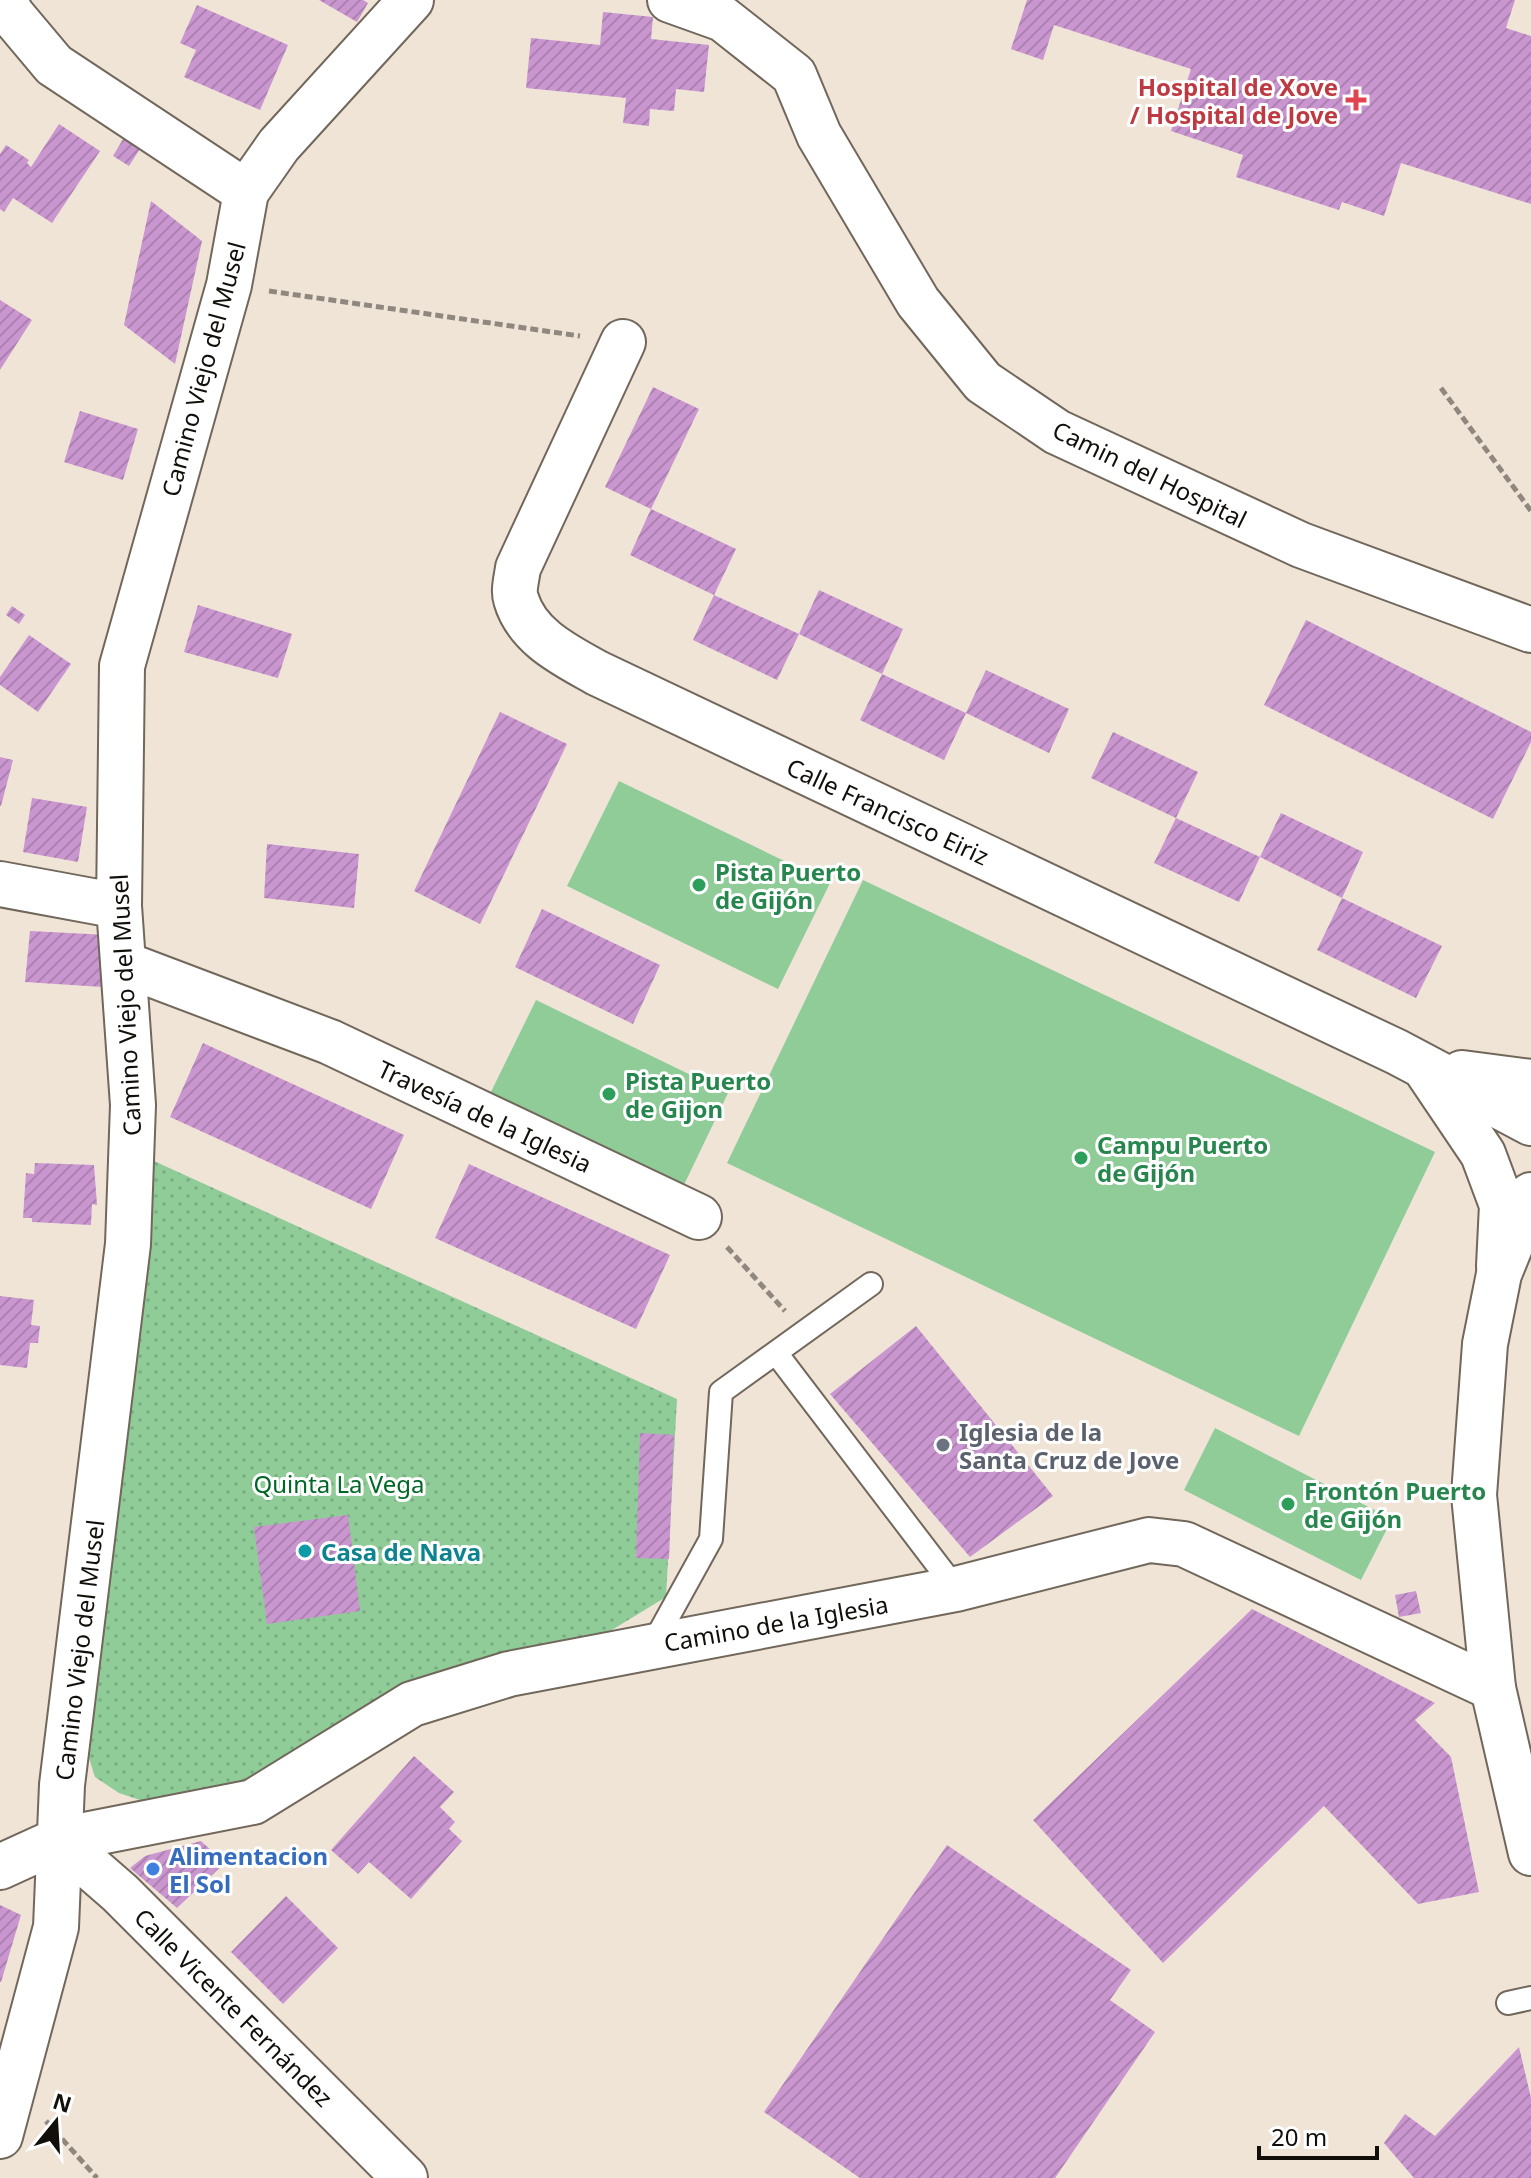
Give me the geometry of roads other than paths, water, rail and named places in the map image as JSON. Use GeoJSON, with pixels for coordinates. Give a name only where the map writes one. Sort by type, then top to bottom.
{"type":"FeatureCollection","features":[{"type":"Feature","properties":{"kind":"street"},"geometry":{"type":"LineString","coordinates":[[4,0],[12,15],[54,65],[246,192],[279,145],[411,0]]}},
{"type":"Feature","properties":{"kind":"street","name":"Camin del Hospital"},"geometry":{"type":"LineString","coordinates":[[670,0],[723,19],[794,75],[819,135],[918,302],[983,382],[1057,432],[1301,545],[1531,630]]}},
{"type":"Feature","properties":{"kind":"street","name":"Camino Viejo del Musel"},"geometry":{"type":"LineString","coordinates":[[0,2136],[56,1927],[62,1785],[128,1244],[133,1105],[119,906],[122,666],[229,285],[246,192]]}},
{"type":"Feature","properties":{"kind":"street","name":"Calle Francisco Eiriz"},"geometry":{"type":"LineString","coordinates":[[623,342],[518,568],[515,597],[529,624],[552,648],[597,673],[1424,1066],[1531,1123]]}},
{"type":"Feature","properties":{"kind":"street"},"geometry":{"type":"LineString","coordinates":[[0,884],[119,906]]}},
{"type":"Feature","properties":{"kind":"street","name":"Travesía de la Iglesia"},"geometry":{"type":"LineString","coordinates":[[124,964],[330,1042],[699,1217]]}},
{"type":"Feature","properties":{"kind":"street"},"geometry":{"type":"LineString","coordinates":[[1424,1066],[1531,1082]]}},
{"type":"Feature","properties":{"kind":"street"},"geometry":{"type":"LineString","coordinates":[[1424,1066],[1483,1154],[1502,1205],[1499,1274],[1485,1344],[1474,1495],[1493,1688],[1531,1853]]}},
{"type":"Feature","properties":{"kind":"street"},"geometry":{"type":"LineString","coordinates":[[1499,1274],[1531,1195]]}},
{"type":"Feature","properties":{"kind":"street","name":"Camino de la Iglesia"},"geometry":{"type":"LineString","coordinates":[[0,1867],[59,1840],[253,1802],[412,1704],[509,1674],[653,1644],[956,1589],[1149,1540],[1184,1544],[1493,1688]]}},
{"type":"Feature","properties":{"kind":"street","name":"Calle Vicente Fernández"},"geometry":{"type":"LineString","coordinates":[[59,1840],[120,1893],[405,2178]]}},
{"type":"Feature","properties":{"kind":"lane"},"geometry":{"type":"LineString","coordinates":[[653,1644],[711,1539],[721,1392],[871,1284]]}},
{"type":"Feature","properties":{"kind":"lane"},"geometry":{"type":"LineString","coordinates":[[776,1353],[956,1589]]}},
{"type":"Feature","properties":{"kind":"lane"},"geometry":{"type":"LineString","coordinates":[[1508,2003],[1531,1998]]}},
{"type":"Feature","properties":{"kind":"place","name":"Hospital de Xove / Hospital de Jove"},"geometry":{"type":"Point","coordinates":[1356,100]}},
{"type":"Feature","properties":{"kind":"place","name":"Pista Puerto de Gijón"},"geometry":{"type":"Point","coordinates":[699,885]}},
{"type":"Feature","properties":{"kind":"place","name":"Pista Puerto de Gijon"},"geometry":{"type":"Point","coordinates":[609,1094]}},
{"type":"Feature","properties":{"kind":"place","name":"Campu Puerto de Gijón"},"geometry":{"type":"Point","coordinates":[1081,1158]}},
{"type":"Feature","properties":{"kind":"place","name":"Iglesia de la Santa Cruz de Jove"},"geometry":{"type":"Point","coordinates":[943,1445]}},
{"type":"Feature","properties":{"kind":"place","name":"Frontón Puerto de Gijón"},"geometry":{"type":"Point","coordinates":[1288,1504]}},
{"type":"Feature","properties":{"kind":"place","name":"Casa de Nava"},"geometry":{"type":"Point","coordinates":[305,1551]}},
{"type":"Feature","properties":{"kind":"place","name":"Alimentacion El Sol"},"geometry":{"type":"Point","coordinates":[153,1869]}},
{"type":"Feature","properties":{"kind":"park label","name":"Quinta La Vega"},"geometry":{"type":"Point","coordinates":[339,1483]}}]}
